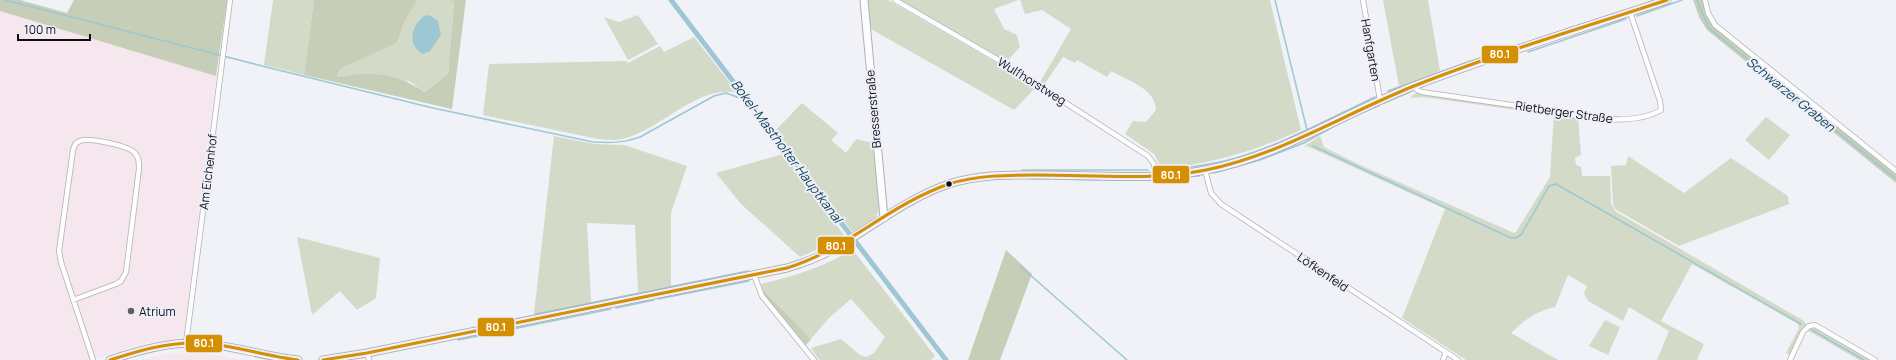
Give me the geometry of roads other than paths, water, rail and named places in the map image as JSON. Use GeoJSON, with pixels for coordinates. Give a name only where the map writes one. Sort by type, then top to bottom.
{"type":"FeatureCollection","features":[{"type":"Feature","properties":{"kind":"main road","name":"Bresserstraße"},"geometry":{"type":"LineString","coordinates":[[864,0],[884,218]]}},
{"type":"Feature","properties":{"kind":"main road"},"geometry":{"type":"LineString","coordinates":[[323,360],[368,357],[754,275],[805,262],[846,242],[909,201],[932,190],[977,177],[996,175],[1156,176],[1205,170],[1237,163],[1273,151],[1380,100],[1414,86],[1667,0]]}},
{"type":"Feature","properties":{"kind":"main road"},"geometry":{"type":"LineString","coordinates":[[110,360],[133,352],[159,346],[186,343],[216,345],[298,360]]}},
{"type":"Feature","properties":{"kind":"street","name":"Am Eichenhof"},"geometry":{"type":"LineString","coordinates":[[186,343],[230,0]]}},
{"type":"Feature","properties":{"kind":"street","name":"Wulfhorstweg"},"geometry":{"type":"LineString","coordinates":[[895,0],[1007,65],[1148,156],[1154,164],[1156,176]]}},
{"type":"Feature","properties":{"kind":"street","name":"Hanfgarten"},"geometry":{"type":"LineString","coordinates":[[1363,0],[1380,100]]}},
{"type":"Feature","properties":{"kind":"street"},"geometry":{"type":"LineString","coordinates":[[1705,0],[1708,13],[1715,24],[1896,171]]}},
{"type":"Feature","properties":{"kind":"street","name":"Rietberger Straße"},"geometry":{"type":"LineString","coordinates":[[1414,86],[1417,90],[1422,92],[1588,116],[1618,119],[1653,115],[1661,110],[1660,101],[1630,12]]}},
{"type":"Feature","properties":{"kind":"street"},"geometry":{"type":"LineString","coordinates":[[73,300],[116,284],[126,272],[139,168],[137,157],[132,150],[90,139],[80,141],[74,145],[72,150],[59,251],[60,262],[93,360]]}},
{"type":"Feature","properties":{"kind":"street","name":"Löfkenfeld"},"geometry":{"type":"LineString","coordinates":[[1205,170],[1211,193],[1221,204],[1458,360]]}},
{"type":"Feature","properties":{"kind":"street"},"geometry":{"type":"LineString","coordinates":[[754,275],[762,296],[814,360]]}},
{"type":"Feature","properties":{"kind":"street"},"geometry":{"type":"LineString","coordinates":[[1790,360],[1803,332],[1809,326],[1816,325],[1875,360]]}},
{"type":"Feature","properties":{"kind":"street"},"geometry":{"type":"LineString","coordinates":[[1443,360],[1446,352]]}},
{"type":"Feature","properties":{"kind":"water"},"geometry":{"type":"Polygon","coordinates":[[[426,15],[431,16],[438,21],[441,35],[430,51],[423,54],[414,45],[412,34],[417,24],[426,15]]]}},
{"type":"Feature","properties":{"kind":"waterway"},"geometry":{"type":"LineString","coordinates":[[5,0],[433,108],[593,142],[617,142],[640,137],[714,96],[726,93],[748,101]]}},
{"type":"Feature","properties":{"kind":"waterway","name":"Bokel-Mastholter Hauptkanal"},"geometry":{"type":"LineString","coordinates":[[671,0],[946,360]]}},
{"type":"Feature","properties":{"kind":"waterway"},"geometry":{"type":"LineString","coordinates":[[1275,0],[1307,130]]}},
{"type":"Feature","properties":{"kind":"waterway"},"geometry":{"type":"LineString","coordinates":[[1637,16],[1682,0]]}},
{"type":"Feature","properties":{"kind":"waterway","name":"Schwarzer Graben"},"geometry":{"type":"LineString","coordinates":[[1697,0],[1709,28],[1896,179]]}},
{"type":"Feature","properties":{"kind":"waterway"},"geometry":{"type":"LineString","coordinates":[[1528,52],[1626,19]]}},
{"type":"Feature","properties":{"kind":"waterway"},"geometry":{"type":"LineString","coordinates":[[1388,91],[1471,61]]}},
{"type":"Feature","properties":{"kind":"waterway"},"geometry":{"type":"LineString","coordinates":[[1384,103],[1410,92]]}},
{"type":"Feature","properties":{"kind":"waterway"},"geometry":{"type":"LineString","coordinates":[[1163,171],[1215,163],[1251,153],[1305,131],[1375,97]]}},
{"type":"Feature","properties":{"kind":"waterway"},"geometry":{"type":"LineString","coordinates":[[1361,113],[1380,105]]}},
{"type":"Feature","properties":{"kind":"waterway"},"geometry":{"type":"LineString","coordinates":[[1346,120],[1352,117]]}},
{"type":"Feature","properties":{"kind":"waterway"},"geometry":{"type":"LineString","coordinates":[[1214,173],[1260,160],[1304,143],[1338,124]]}},
{"type":"Feature","properties":{"kind":"waterway"},"geometry":{"type":"LineString","coordinates":[[1313,146],[1511,238],[1516,238],[1521,235],[1549,186],[1556,184],[1801,324]]}},
{"type":"Feature","properties":{"kind":"waterway"},"geometry":{"type":"LineString","coordinates":[[1022,170],[1148,170]]}},
{"type":"Feature","properties":{"kind":"waterway"},"geometry":{"type":"LineString","coordinates":[[1158,179],[1199,176]]}},
{"type":"Feature","properties":{"kind":"waterway"},"geometry":{"type":"LineString","coordinates":[[1031,179],[1049,179]]}},
{"type":"Feature","properties":{"kind":"waterway"},"geometry":{"type":"LineString","coordinates":[[1054,179],[1100,180]]}},
{"type":"Feature","properties":{"kind":"waterway"},"geometry":{"type":"LineString","coordinates":[[1105,180],[1153,180]]}},
{"type":"Feature","properties":{"kind":"waterway"},"geometry":{"type":"LineString","coordinates":[[1020,266],[1127,360]]}},
{"type":"Feature","properties":{"kind":"waterway"},"geometry":{"type":"LineString","coordinates":[[536,314],[748,271]]}},
{"type":"Feature","properties":{"kind":"waterway"},"geometry":{"type":"LineString","coordinates":[[658,299],[749,281]]}},
{"type":"Feature","properties":{"kind":"waterway"},"geometry":{"type":"LineString","coordinates":[[616,308],[654,300]]}},
{"type":"Feature","properties":{"kind":"waterway"},"geometry":{"type":"LineString","coordinates":[[458,340],[611,309]]}},
{"type":"Feature","properties":{"kind":"waterway"},"geometry":{"type":"LineString","coordinates":[[1812,330],[1864,360]]}},
{"type":"Feature","properties":{"kind":"place","name":"Atrium"},"geometry":{"type":"Point","coordinates":[131,311]}}]}
